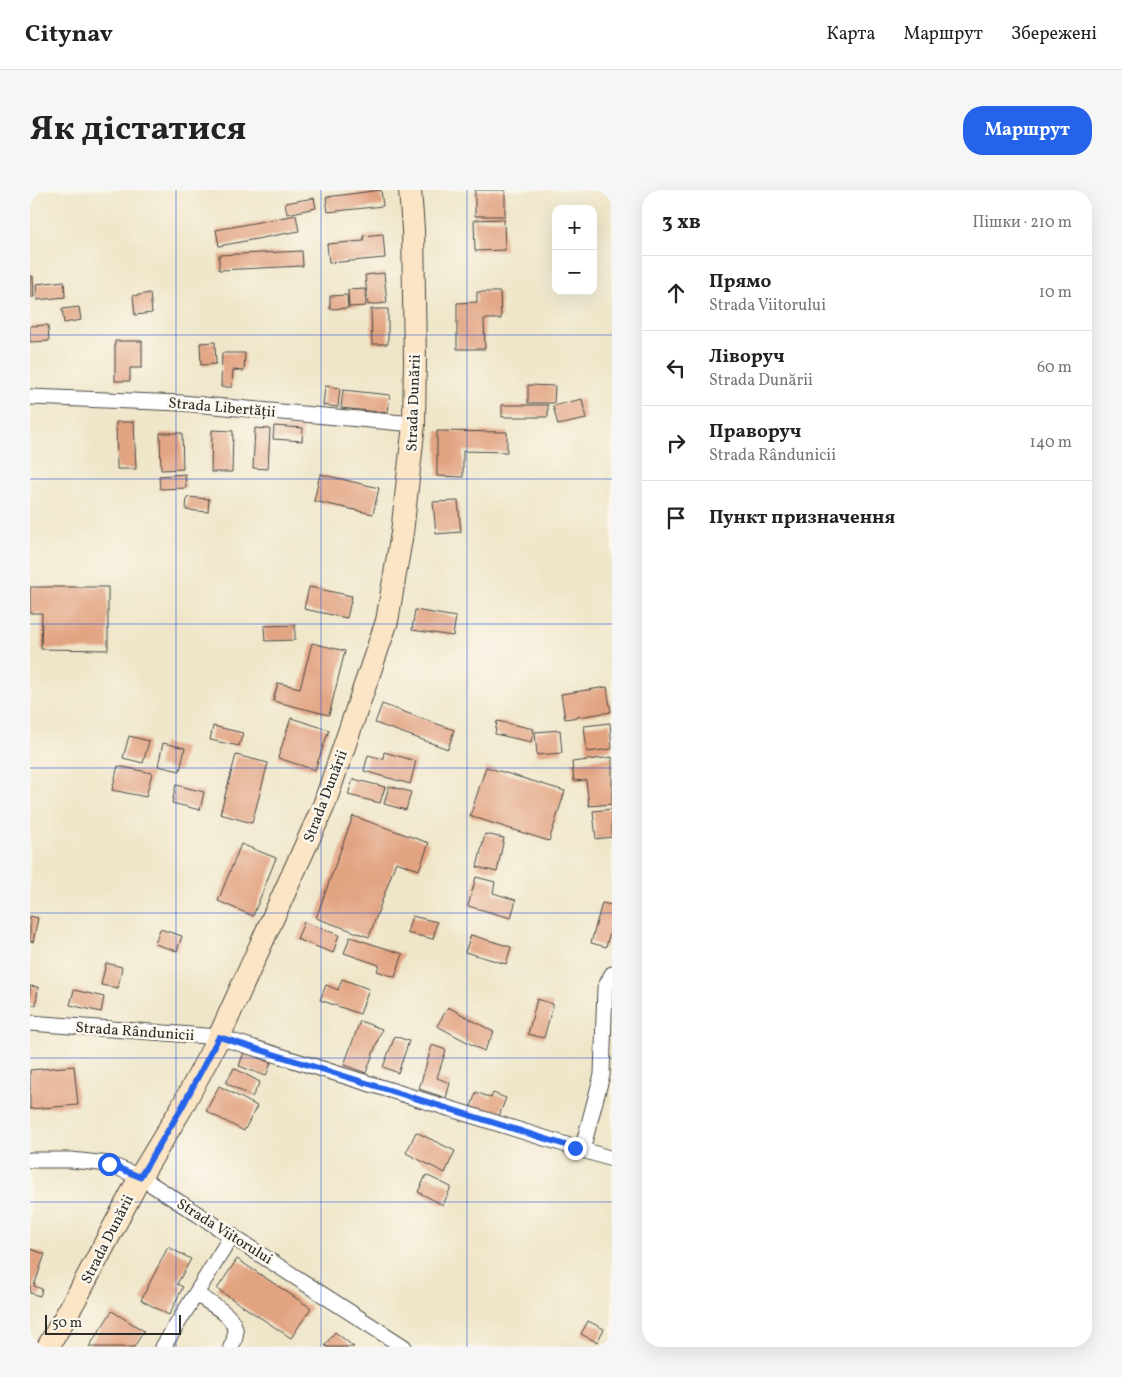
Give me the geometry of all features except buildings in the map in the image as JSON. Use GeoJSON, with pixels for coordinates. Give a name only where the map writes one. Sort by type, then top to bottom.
{"type":"FeatureCollection","features":[{"type":"Feature","properties":{"kind":"main road","name":"Strada Dunării"},"geometry":{"type":"LineString","coordinates":[[48,1347],[140,1177],[181,1109],[219,1037],[324,805],[387,621],[402,533],[414,424],[415,342],[410,190]]}},
{"type":"Feature","properties":{"kind":"street","name":"Strada Libertății"},"geometry":{"type":"LineString","coordinates":[[30,397],[181,403],[414,424]]}},
{"type":"Feature","properties":{"kind":"street"},"geometry":{"type":"LineString","coordinates":[[582,1150],[602,1075],[605,988],[612,974]]}},
{"type":"Feature","properties":{"kind":"street","name":"Strada Rândunicii"},"geometry":{"type":"LineString","coordinates":[[30,1023],[219,1037],[612,1160]]}},
{"type":"Feature","properties":{"kind":"street","name":"Strada Viitorului"},"geometry":{"type":"LineString","coordinates":[[30,1160],[71,1160],[109,1164],[140,1177],[404,1347]]}},
{"type":"Feature","properties":{"kind":"street"},"geometry":{"type":"LineString","coordinates":[[163,1347],[232,1235]]}},
{"type":"Feature","properties":{"kind":"street"},"geometry":{"type":"LineString","coordinates":[[196,1294],[232,1319],[236,1330],[230,1347]]}},
{"type":"Feature","properties":{"kind":"route"},"geometry":{"type":"LineString","coordinates":[[109,1164],[140,1177],[181,1109],[219,1037],[575,1148]]}}]}
